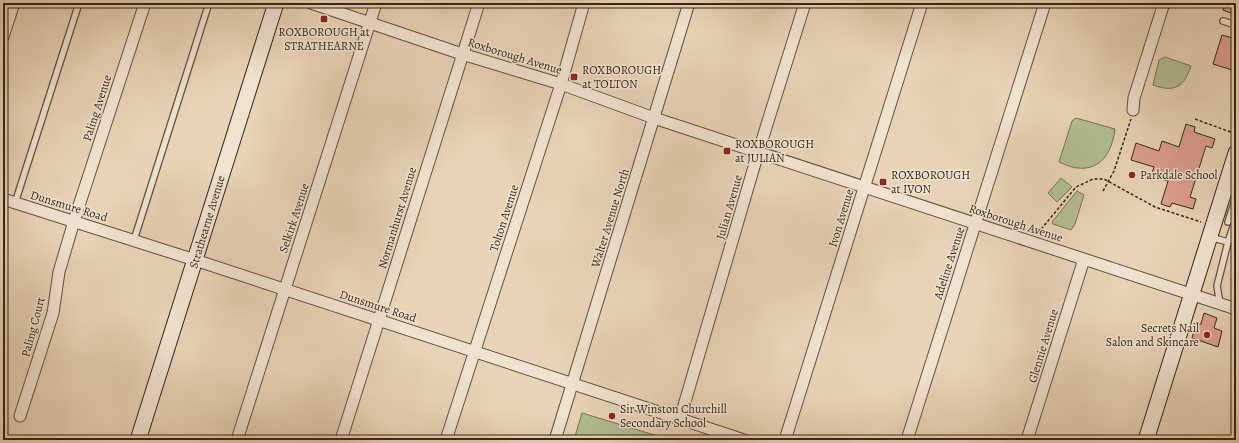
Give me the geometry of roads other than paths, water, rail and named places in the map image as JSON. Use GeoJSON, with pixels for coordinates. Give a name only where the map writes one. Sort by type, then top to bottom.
{"type":"FeatureCollection","features":[{"type":"Feature","properties":{"kind":"street"},"geometry":{"type":"LineString","coordinates":[[3,37],[14,3]]}},
{"type":"Feature","properties":{"kind":"street","name":"Paling Avenue"},"geometry":{"type":"LineString","coordinates":[[74,221],[145,3]]}},
{"type":"Feature","properties":{"kind":"street","name":"Strathearne Avenue"},"geometry":{"type":"LineString","coordinates":[[138,440],[276,3]]}},
{"type":"Feature","properties":{"kind":"street","name":"Roxborough Avenue"},"geometry":{"type":"LineString","coordinates":[[311,3],[462,54],[561,84],[654,118],[758,153],[1236,309]]}},
{"type":"Feature","properties":{"kind":"street","name":"Selkirk Avenue"},"geometry":{"type":"LineString","coordinates":[[237,440],[376,3]]}},
{"type":"Feature","properties":{"kind":"street","name":"Normanhurst Avenue"},"geometry":{"type":"LineString","coordinates":[[341,440],[479,3]]}},
{"type":"Feature","properties":{"kind":"street","name":"Tolton Avenue"},"geometry":{"type":"LineString","coordinates":[[446,440],[561,84],[584,3]]}},
{"type":"Feature","properties":{"kind":"street","name":"Walter Avenue North"},"geometry":{"type":"LineString","coordinates":[[555,440],[689,3]]}},
{"type":"Feature","properties":{"kind":"street","name":"Julian Avenue"},"geometry":{"type":"LineString","coordinates":[[680,419],[758,153],[805,3]]}},
{"type":"Feature","properties":{"kind":"street","name":"Ivon Avenue"},"geometry":{"type":"LineString","coordinates":[[785,440],[922,3]]}},
{"type":"Feature","properties":{"kind":"street","name":"Adeline Avenue"},"geometry":{"type":"LineString","coordinates":[[906,440],[1045,3]]}},
{"type":"Feature","properties":{"kind":"street"},"geometry":{"type":"LineString","coordinates":[[1134,110],[1134,98],[1164,3]]}},
{"type":"Feature","properties":{"kind":"street"},"geometry":{"type":"LineString","coordinates":[[1146,440],[1192,295],[1223,225],[1227,179],[1236,153]]}},
{"type":"Feature","properties":{"kind":"street","name":"Dunsmure Road"},"geometry":{"type":"LineString","coordinates":[[3,199],[285,289],[744,440]]}},
{"type":"Feature","properties":{"kind":"street","name":"Paling Court"},"geometry":{"type":"LineString","coordinates":[[20,416],[53,313],[59,272],[74,221]]}},
{"type":"Feature","properties":{"kind":"street","name":"Glennie Avenue"},"geometry":{"type":"LineString","coordinates":[[1027,440],[1084,259]]}},
{"type":"Feature","properties":{"kind":"lane"},"geometry":{"type":"LineString","coordinates":[[15,203],[79,3]]}},
{"type":"Feature","properties":{"kind":"lane"},"geometry":{"type":"LineString","coordinates":[[134,240],[209,3]]}},
{"type":"Feature","properties":{"kind":"lane"},"geometry":{"type":"LineString","coordinates":[[1223,21],[1236,25]]}},
{"type":"Feature","properties":{"kind":"lane"},"geometry":{"type":"LineString","coordinates":[[1220,304],[1217,286],[1228,242],[1223,225],[1236,197]]}},
{"type":"Feature","properties":{"kind":"lane"},"geometry":{"type":"LineString","coordinates":[[1223,225],[1228,242]]}},
{"type":"Feature","properties":{"kind":"place","name":"ROXBOROUGH at STRATHEARNE"},"geometry":{"type":"Point","coordinates":[324,19]}},
{"type":"Feature","properties":{"kind":"place","name":"ROXBOROUGH at TOLTON"},"geometry":{"type":"Point","coordinates":[574,77]}},
{"type":"Feature","properties":{"kind":"place","name":"ROXBOROUGH at JULIAN"},"geometry":{"type":"Point","coordinates":[727,151]}},
{"type":"Feature","properties":{"kind":"place","name":"Parkdale School"},"geometry":{"type":"Point","coordinates":[1132,175]}},
{"type":"Feature","properties":{"kind":"place","name":"ROXBOROUGH at IVON"},"geometry":{"type":"Point","coordinates":[883,182]}},
{"type":"Feature","properties":{"kind":"place","name":"Secrets Nail Salon and Skincare"},"geometry":{"type":"Point","coordinates":[1207,335]}},
{"type":"Feature","properties":{"kind":"place","name":"Sir Winston Churchill Secondary School"},"geometry":{"type":"Point","coordinates":[612,416]}}]}
